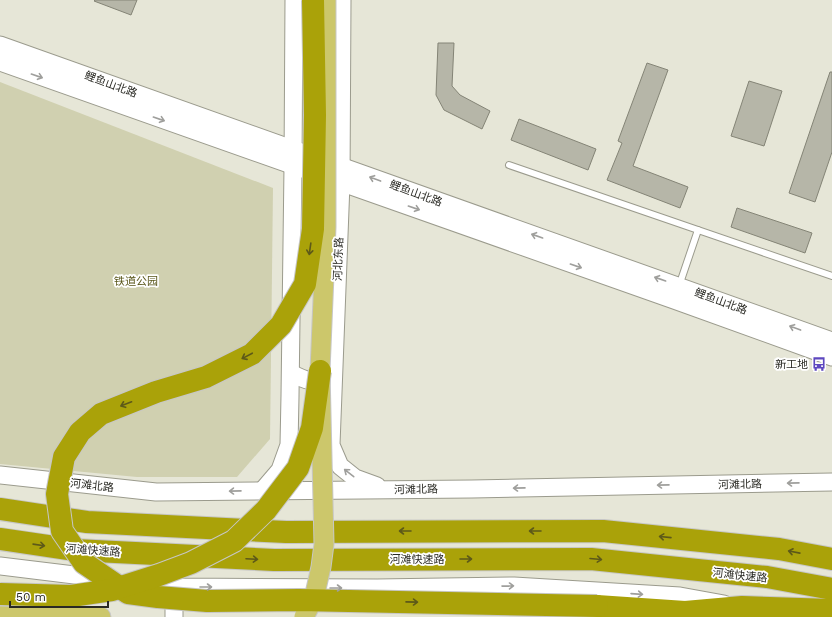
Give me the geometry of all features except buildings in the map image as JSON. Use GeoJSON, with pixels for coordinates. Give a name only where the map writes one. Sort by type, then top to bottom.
{"type":"FeatureCollection","features":[{"type":"Feature","properties":{"kind":"highway"},"geometry":{"type":"LineString","coordinates":[[313,0],[315,115],[313,230],[305,284],[281,325],[252,354],[206,377],[156,392],[101,414],[80,432],[64,457],[57,494],[62,531],[84,563],[128,593],[207,601],[299,600],[597,606],[685,612],[742,607],[832,610]]}},
{"type":"Feature","properties":{"kind":"highway"},"geometry":{"type":"LineString","coordinates":[[0,594],[71,596],[112,590],[191,563],[234,541],[266,510],[298,468],[312,428],[327,373]]}},
{"type":"Feature","properties":{"kind":"highway"},"geometry":{"type":"LineString","coordinates":[[0,509],[87,522],[286,532],[603,531],[779,549],[832,559]]}},
{"type":"Feature","properties":{"kind":"highway","name":"河滩快速路"},"geometry":{"type":"LineString","coordinates":[[0,539],[75,550],[274,560],[591,559],[767,577],[832,590]]}},
{"type":"Feature","properties":{"kind":"main road"},"geometry":{"type":"LineString","coordinates":[[262,491],[280,470],[289,445],[294,149],[294,0]]}},
{"type":"Feature","properties":{"kind":"main road"},"geometry":{"type":"LineString","coordinates":[[291,373],[304,380],[316,382],[327,379],[326,0]]}},
{"type":"Feature","properties":{"kind":"main road","name":"河北东路"},"geometry":{"type":"LineString","coordinates":[[342,0],[341,175],[327,373],[331,445],[340,466],[355,478],[384,490]]}},
{"type":"Feature","properties":{"kind":"main road","name":"鲤鱼山北路"},"geometry":{"type":"LineString","coordinates":[[0,45],[294,149],[341,175]]}},
{"type":"Feature","properties":{"kind":"main road","name":"鲤鱼山北路"},"geometry":{"type":"LineString","coordinates":[[0,62],[293,166],[341,175],[677,293],[832,341]]}},
{"type":"Feature","properties":{"kind":"main road","name":"鲤鱼山北路"},"geometry":{"type":"LineString","coordinates":[[677,293],[832,357]]}},
{"type":"Feature","properties":{"kind":"main road"},"geometry":{"type":"LineString","coordinates":[[304,617],[314,598],[321,567],[324,544],[327,373]]}},
{"type":"Feature","properties":{"kind":"main road","name":"河滩北路"},"geometry":{"type":"LineString","coordinates":[[0,475],[156,492],[384,490],[832,482]]}},
{"type":"Feature","properties":{"kind":"main road"},"geometry":{"type":"LineString","coordinates":[[0,566],[174,587],[377,588],[514,586],[680,596],[742,607]]}},
{"type":"Feature","properties":{"kind":"main road"},"geometry":{"type":"LineString","coordinates":[[174,587],[174,617]]}},
{"type":"Feature","properties":{"kind":"main road"},"geometry":{"type":"LineString","coordinates":[[0,616],[101,617]]}},
{"type":"Feature","properties":{"kind":"lane"},"geometry":{"type":"LineString","coordinates":[[510,165],[832,276]]}},
{"type":"Feature","properties":{"kind":"lane"},"geometry":{"type":"LineString","coordinates":[[677,293],[698,230]]}},
{"type":"Feature","properties":{"kind":"green space","name":"铁道公园"},"geometry":{"type":"Polygon","coordinates":[[[0,82],[273,188],[270,439],[237,477],[137,477],[0,464],[0,82]]]}},
{"type":"Feature","properties":{"kind":"place","name":"新工地"},"geometry":{"type":"Point","coordinates":[819,364]}}]}
